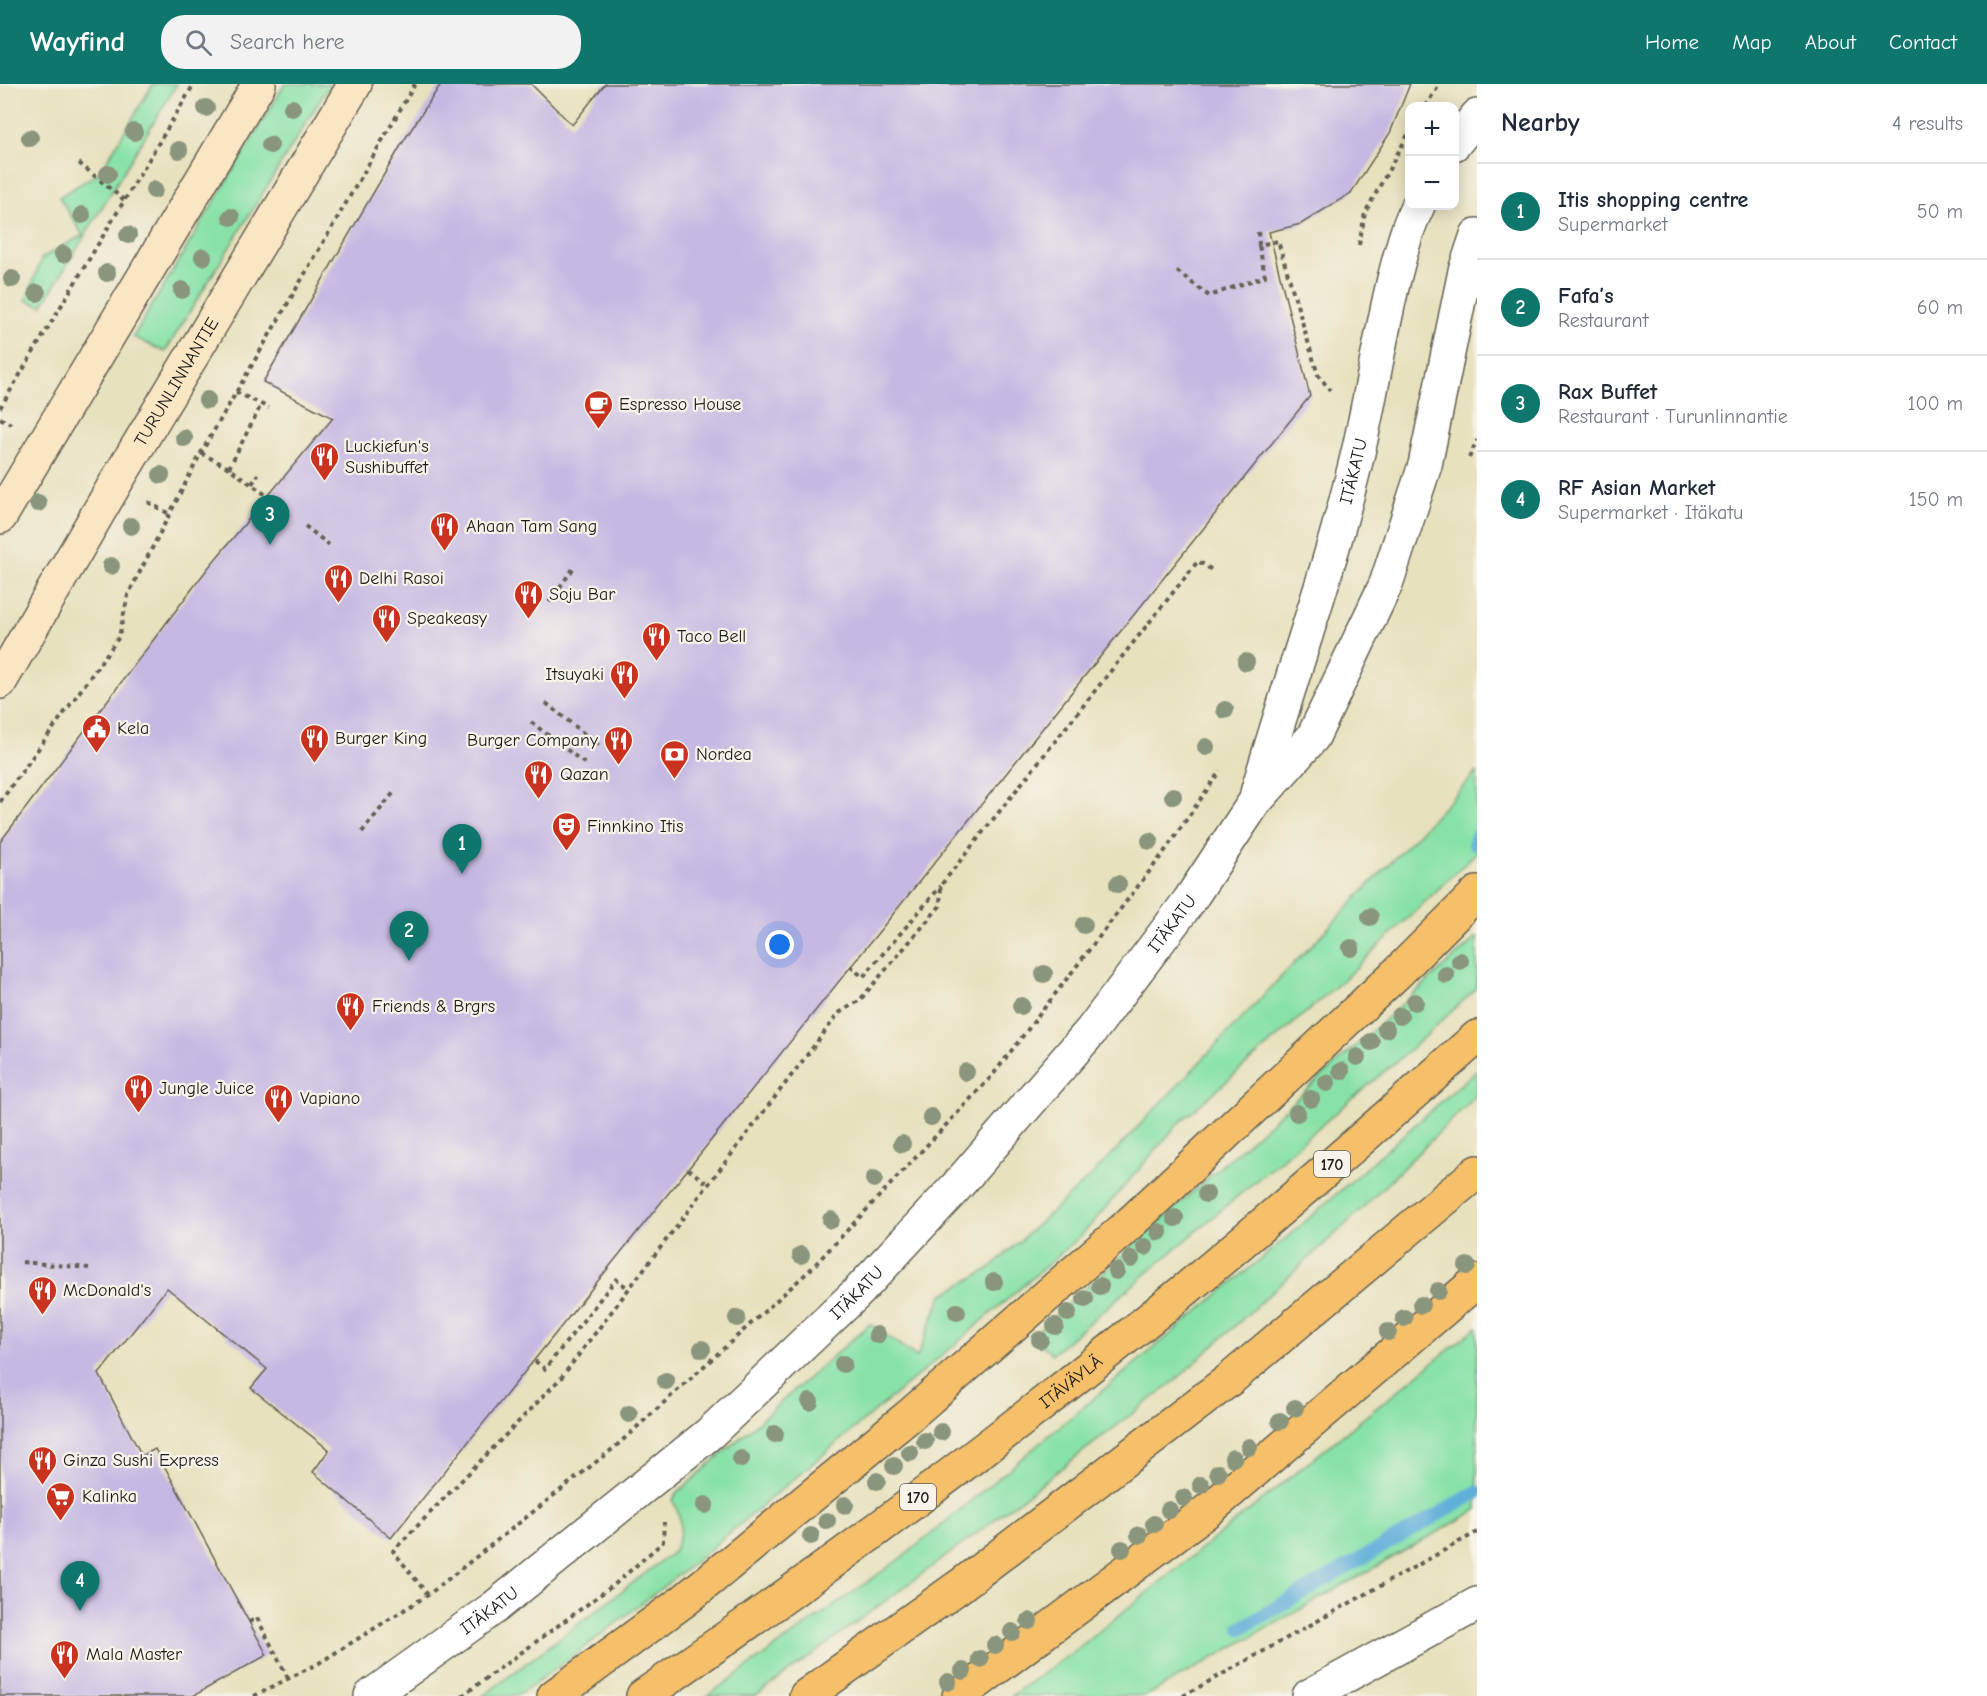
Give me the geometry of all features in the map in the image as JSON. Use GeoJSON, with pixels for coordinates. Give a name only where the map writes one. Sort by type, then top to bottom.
{"type":"FeatureCollection","features":[{"type":"Feature","properties":{"kind":"highway"},"geometry":{"type":"LineString","coordinates":[[554,1696],[694,1593],[909,1416],[1119,1234],[1388,982],[1477,893]]}},
{"type":"Feature","properties":{"kind":"highway","name":"ITÄVÄYLÄ"},"geometry":{"type":"LineString","coordinates":[[643,1696],[761,1614],[1034,1410],[1186,1289],[1477,1037]]}},
{"type":"Feature","properties":{"kind":"highway"},"geometry":{"type":"LineString","coordinates":[[806,1696],[961,1585],[1229,1380],[1477,1172]]}},
{"type":"Feature","properties":{"kind":"highway"},"geometry":{"type":"LineString","coordinates":[[959,1696],[1211,1508],[1477,1281]]}},
{"type":"Feature","properties":{"kind":"main road"},"geometry":{"type":"LineString","coordinates":[[0,517],[260,84]]}},
{"type":"Feature","properties":{"kind":"main road","name":"TURUNLINNANTIE"},"geometry":{"type":"LineString","coordinates":[[0,682],[115,484],[355,84]]}},
{"type":"Feature","properties":{"kind":"street"},"geometry":{"type":"LineString","coordinates":[[1459,139],[1477,116]]}},
{"type":"Feature","properties":{"kind":"street","name":"ITÄKATU"},"geometry":{"type":"LineString","coordinates":[[1254,803],[1284,700],[1307,639],[1360,445],[1386,311],[1407,226],[1416,210]]}},
{"type":"Feature","properties":{"kind":"street","name":"ITÄKATU"},"geometry":{"type":"LineString","coordinates":[[371,1696],[495,1607],[710,1433],[858,1292],[956,1187],[1091,1031],[1190,901],[1254,803],[1313,737],[1386,584],[1425,465],[1465,271],[1477,236]]}},
{"type":"Feature","properties":{"kind":"street"},"geometry":{"type":"LineString","coordinates":[[1309,1696],[1477,1604]]}},
{"type":"Feature","properties":{"kind":"path"},"geometry":{"type":"LineString","coordinates":[[0,408],[194,84]]}},
{"type":"Feature","properties":{"kind":"path"},"geometry":{"type":"LineString","coordinates":[[0,802],[119,637],[128,595],[201,453],[415,84]]}},
{"type":"Feature","properties":{"kind":"path"},"geometry":{"type":"LineString","coordinates":[[1428,102],[1440,84]]}},
{"type":"Feature","properties":{"kind":"path"},"geometry":{"type":"LineString","coordinates":[[79,163],[124,200]]}},
{"type":"Feature","properties":{"kind":"path"},"geometry":{"type":"LineString","coordinates":[[1177,271],[1209,296],[1265,276],[1258,232]]}},
{"type":"Feature","properties":{"kind":"path"},"geometry":{"type":"LineString","coordinates":[[1259,245],[1278,241],[1318,375],[1330,391]]}},
{"type":"Feature","properties":{"kind":"path"},"geometry":{"type":"LineString","coordinates":[[236,392],[268,408]]}},
{"type":"Feature","properties":{"kind":"path"},"geometry":{"type":"LineString","coordinates":[[229,468],[261,405]]}},
{"type":"Feature","properties":{"kind":"path"},"geometry":{"type":"LineString","coordinates":[[201,453],[229,468],[266,495]]}},
{"type":"Feature","properties":{"kind":"path"},"geometry":{"type":"LineString","coordinates":[[252,484],[258,474]]}},
{"type":"Feature","properties":{"kind":"path"},"geometry":{"type":"LineString","coordinates":[[304,526],[329,545]]}},
{"type":"Feature","properties":{"kind":"path"},"geometry":{"type":"LineString","coordinates":[[850,966],[863,977],[941,885],[1198,561],[1212,570]]}},
{"type":"Feature","properties":{"kind":"path"},"geometry":{"type":"LineString","coordinates":[[549,602],[575,566]]}},
{"type":"Feature","properties":{"kind":"path"},"geometry":{"type":"LineString","coordinates":[[546,703],[602,748]]}},
{"type":"Feature","properties":{"kind":"path"},"geometry":{"type":"LineString","coordinates":[[531,722],[588,766]]}},
{"type":"Feature","properties":{"kind":"path"},"geometry":{"type":"LineString","coordinates":[[254,1696],[319,1663],[428,1595],[615,1448],[810,1270],[992,1076],[1162,855],[1214,783],[1224,763]]}},
{"type":"Feature","properties":{"kind":"path"},"geometry":{"type":"LineString","coordinates":[[362,832],[395,791]]}},
{"type":"Feature","properties":{"kind":"path"},"geometry":{"type":"LineString","coordinates":[[428,1595],[393,1551],[561,1378],[839,1013],[859,1001],[940,906],[941,885]]}},
{"type":"Feature","properties":{"kind":"path"},"geometry":{"type":"LineString","coordinates":[[688,1169],[708,1184]]}},
{"type":"Feature","properties":{"kind":"path"},"geometry":{"type":"LineString","coordinates":[[22,1262],[89,1269]]}},
{"type":"Feature","properties":{"kind":"path"},"geometry":{"type":"LineString","coordinates":[[535,1360],[545,1369],[616,1279],[629,1289]]}},
{"type":"Feature","properties":{"kind":"path"},"geometry":{"type":"LineString","coordinates":[[462,1696],[615,1584],[663,1542],[665,1516]]}},
{"type":"Feature","properties":{"kind":"path"},"geometry":{"type":"LineString","coordinates":[[1183,1696],[1477,1532]]}},
{"type":"Feature","properties":{"kind":"path"},"geometry":{"type":"LineString","coordinates":[[249,1622],[257,1618],[288,1678]]}},
{"type":"Feature","properties":{"kind":"green space"},"geometry":{"type":"Polygon","coordinates":[[[153,84],[177,84],[42,306],[26,300],[42,258],[83,235],[59,197],[100,172],[153,84]]]}},
{"type":"Feature","properties":{"kind":"green space"},"geometry":{"type":"Polygon","coordinates":[[[285,84],[330,84],[165,352],[133,337],[285,84]]]}},
{"type":"Feature","properties":{"kind":"green space"},"geometry":{"type":"Polygon","coordinates":[[[1477,772],[1477,852],[1341,982],[1179,1123],[1082,1235],[686,1569],[588,1645],[517,1696],[483,1696],[672,1553],[680,1534],[679,1515],[673,1501],[676,1494],[870,1324],[917,1357],[942,1295],[989,1269],[1091,1176],[1477,772]]]}},
{"type":"Feature","properties":{"kind":"green space"},"geometry":{"type":"Polygon","coordinates":[[[1477,937],[1477,988],[1412,1048],[1052,1354],[1031,1337],[1477,937]]]}},
{"type":"Feature","properties":{"kind":"green space"},"geometry":{"type":"Polygon","coordinates":[[[1477,1070],[1477,1095],[1346,1224],[1175,1381],[952,1552],[756,1696],[707,1696],[908,1553],[1299,1227],[1477,1070]]]}},
{"type":"Feature","properties":{"kind":"green space"},"geometry":{"type":"Polygon","coordinates":[[[1477,1327],[1477,1510],[1146,1696],[1011,1696],[1077,1649],[1477,1327]]]}},
{"type":"Feature","properties":{"kind":"building"},"geometry":{"type":"Polygon","coordinates":[[[441,84],[531,84],[572,125],[605,84],[1410,84],[1390,133],[1351,193],[1301,224],[1269,232],[1310,396],[391,1538],[313,1472],[329,1450],[251,1388],[267,1369],[167,1288],[99,1374],[142,1456],[155,1449],[267,1655],[193,1696],[0,1696],[0,842],[208,568],[333,418],[263,382],[403,142],[441,84]]]}},
{"type":"Feature","properties":{"kind":"waterway"},"geometry":{"type":"LineString","coordinates":[[1475,843],[1477,836]]}},
{"type":"Feature","properties":{"kind":"waterway"},"geometry":{"type":"LineString","coordinates":[[1241,1628],[1477,1492]]}},
{"type":"Feature","properties":{"kind":"place","name":"Espresso House"},"geometry":{"type":"Point","coordinates":[598,430]}},
{"type":"Feature","properties":{"kind":"place","name":"Luckiefun's Sushibuffet"},"geometry":{"type":"Point","coordinates":[324,482]}},
{"type":"Feature","properties":{"kind":"place","name":"Rax Buffet"},"geometry":{"type":"Point","coordinates":[270,545]}},
{"type":"Feature","properties":{"kind":"place","name":"Ahaan Tam Sang"},"geometry":{"type":"Point","coordinates":[445,552]}},
{"type":"Feature","properties":{"kind":"place","name":"Delhi Rasoi"},"geometry":{"type":"Point","coordinates":[338,604]}},
{"type":"Feature","properties":{"kind":"place","name":"Soju Bar"},"geometry":{"type":"Point","coordinates":[528,620]}},
{"type":"Feature","properties":{"kind":"place","name":"Speakeasy"},"geometry":{"type":"Point","coordinates":[386,644]}},
{"type":"Feature","properties":{"kind":"place","name":"Taco Bell"},"geometry":{"type":"Point","coordinates":[656,662]}},
{"type":"Feature","properties":{"kind":"place","name":"Itsuyaki"},"geometry":{"type":"Point","coordinates":[625,700]}},
{"type":"Feature","properties":{"kind":"place","name":"Kela"},"geometry":{"type":"Point","coordinates":[96,754]}},
{"type":"Feature","properties":{"kind":"place","name":"Burger King"},"geometry":{"type":"Point","coordinates":[314,764]}},
{"type":"Feature","properties":{"kind":"place","name":"Burger Company"},"geometry":{"type":"Point","coordinates":[619,766]}},
{"type":"Feature","properties":{"kind":"place","name":"Nordea"},"geometry":{"type":"Point","coordinates":[675,780]}},
{"type":"Feature","properties":{"kind":"place","name":"Qazan"},"geometry":{"type":"Point","coordinates":[539,800]}},
{"type":"Feature","properties":{"kind":"place","name":"Finnkino Itis"},"geometry":{"type":"Point","coordinates":[566,852]}},
{"type":"Feature","properties":{"kind":"place","name":"Itis shopping centre"},"geometry":{"type":"Point","coordinates":[462,874]}},
{"type":"Feature","properties":{"kind":"place","name":"Fafa’s"},"geometry":{"type":"Point","coordinates":[409,961]}},
{"type":"Feature","properties":{"kind":"place","name":"Friends & Brgrs"},"geometry":{"type":"Point","coordinates":[351,1032]}},
{"type":"Feature","properties":{"kind":"place","name":"Jungle Juice"},"geometry":{"type":"Point","coordinates":[138,1114]}},
{"type":"Feature","properties":{"kind":"place","name":"Vapiano"},"geometry":{"type":"Point","coordinates":[279,1124]}},
{"type":"Feature","properties":{"kind":"place","name":"McDonald's"},"geometry":{"type":"Point","coordinates":[42,1316]}},
{"type":"Feature","properties":{"kind":"place","name":"Ginza Sushi Express"},"geometry":{"type":"Point","coordinates":[42,1486]}},
{"type":"Feature","properties":{"kind":"place","name":"Kalinka"},"geometry":{"type":"Point","coordinates":[61,1522]}},
{"type":"Feature","properties":{"kind":"place","name":"RF Asian Market"},"geometry":{"type":"Point","coordinates":[80,1611]}},
{"type":"Feature","properties":{"kind":"place","name":"Mala Master"},"geometry":{"type":"Point","coordinates":[65,1680]}}]}
